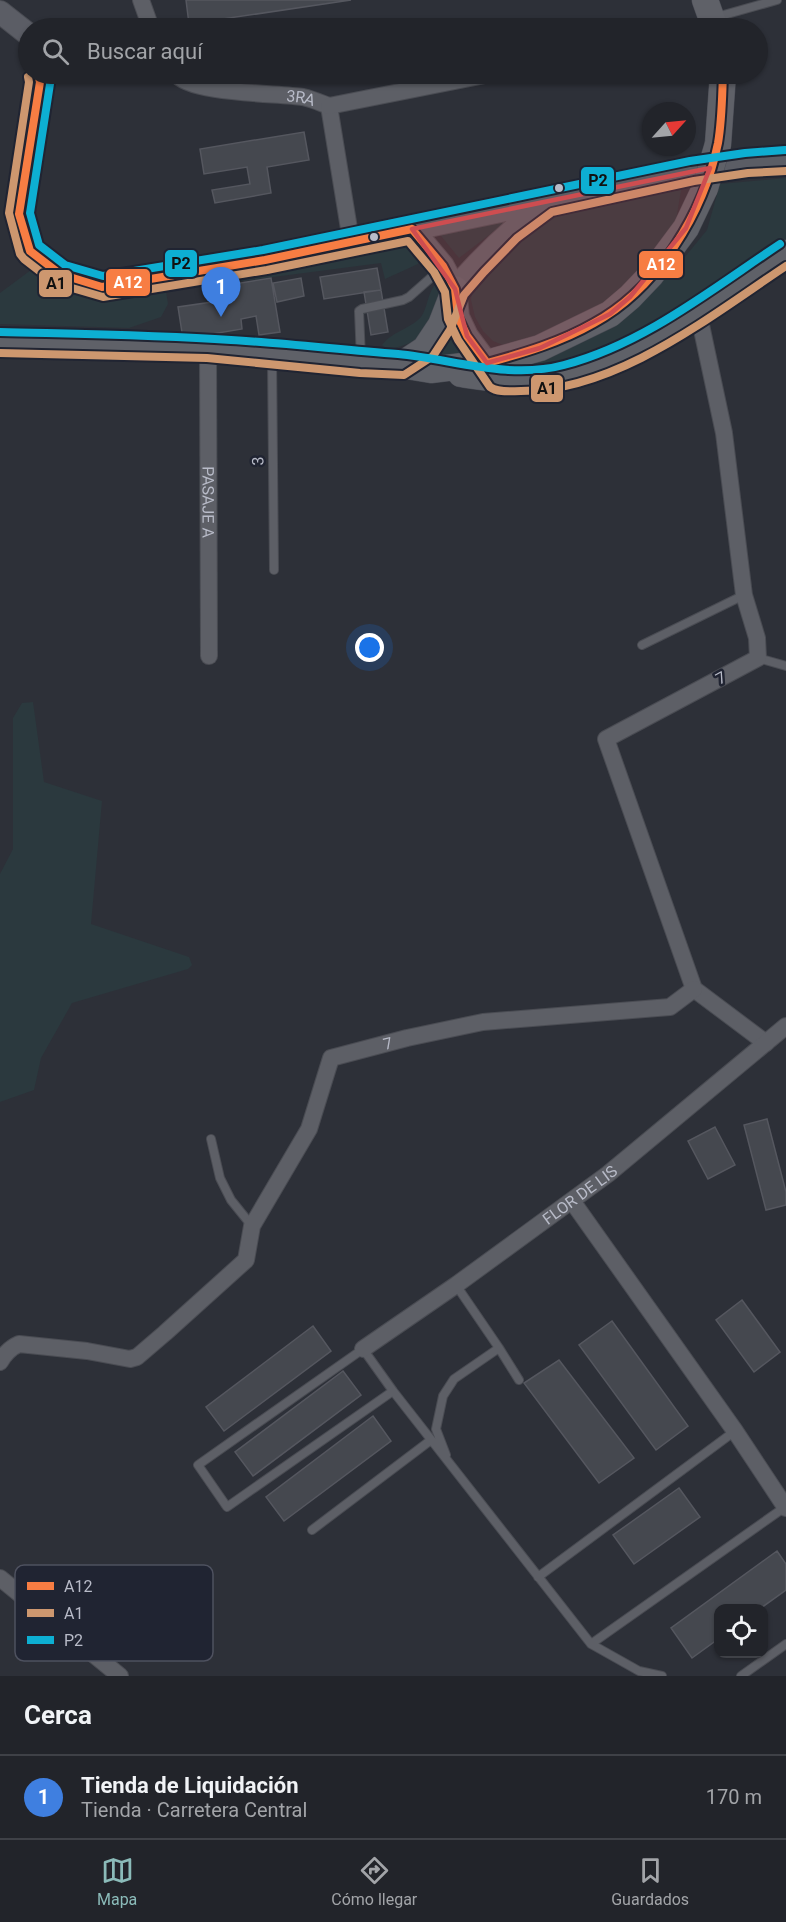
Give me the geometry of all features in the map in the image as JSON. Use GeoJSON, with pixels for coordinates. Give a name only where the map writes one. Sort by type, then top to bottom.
{"type":"FeatureCollection","features":[{"type":"Feature","properties":{"kind":"main road"},"geometry":{"type":"LineString","coordinates":[[0,12],[18,26]]}},
{"type":"Feature","properties":{"kind":"main road"},"geometry":{"type":"LineString","coordinates":[[40,84],[19,214],[30,251],[60,274],[102,287],[265,260],[692,171],[786,159]]}},
{"type":"Feature","properties":{"kind":"main road"},"geometry":{"type":"LineString","coordinates":[[492,372],[610,314],[651,275],[686,228],[705,188],[718,144],[722,84]]}},
{"type":"Feature","properties":{"kind":"main road"},"geometry":{"type":"LineString","coordinates":[[401,365],[425,349],[441,325],[455,290],[476,265],[510,230],[549,202]]}},
{"type":"Feature","properties":{"kind":"main road"},"geometry":{"type":"LineString","coordinates":[[412,229],[443,266],[455,290],[458,316],[467,336],[492,372]]}},
{"type":"Feature","properties":{"kind":"main road"},"geometry":{"type":"LineString","coordinates":[[0,342],[208,348],[401,365],[431,370],[492,372],[542,379],[564,376],[610,361],[658,336],[786,253]]}},
{"type":"Feature","properties":{"kind":"street"},"geometry":{"type":"LineString","coordinates":[[141,0],[147,18]]}},
{"type":"Feature","properties":{"kind":"street","name":"3RA"},"geometry":{"type":"LineString","coordinates":[[194,84],[215,90],[306,98],[329,106],[351,241]]}},
{"type":"Feature","properties":{"kind":"street"},"geometry":{"type":"LineString","coordinates":[[329,106],[440,84]]}},
{"type":"Feature","properties":{"kind":"street"},"geometry":{"type":"LineString","coordinates":[[698,311],[724,433],[744,595],[757,638],[758,658]]}},
{"type":"Feature","properties":{"kind":"street","name":"PASAJE A"},"geometry":{"type":"LineString","coordinates":[[208,348],[209,656]]}},
{"type":"Feature","properties":{"kind":"street","name":"7"},"geometry":{"type":"LineString","coordinates":[[252,1226],[309,1130],[331,1058],[407,1038],[483,1022],[670,1007],[694,989],[606,739],[758,658]]}},
{"type":"Feature","properties":{"kind":"street"},"geometry":{"type":"LineString","coordinates":[[694,989],[766,1043]]}},
{"type":"Feature","properties":{"kind":"street","name":"FLOR DE LIS"},"geometry":{"type":"LineString","coordinates":[[363,1349],[456,1285],[608,1174],[786,1026]]}},
{"type":"Feature","properties":{"kind":"street"},"geometry":{"type":"LineString","coordinates":[[572,1201],[786,1507]]}},
{"type":"Feature","properties":{"kind":"street"},"geometry":{"type":"LineString","coordinates":[[0,1362],[11,1348],[19,1344],[87,1351],[123,1359],[137,1357],[246,1260],[252,1226]]}},
{"type":"Feature","properties":{"kind":"street"},"geometry":{"type":"LineString","coordinates":[[0,1578],[15,1590]]}},
{"type":"Feature","properties":{"kind":"street"},"geometry":{"type":"LineString","coordinates":[[102,1661],[120,1676]]}},
{"type":"Feature","properties":{"kind":"lane"},"geometry":{"type":"LineString","coordinates":[[711,15],[777,0]]}},
{"type":"Feature","properties":{"kind":"lane"},"geometry":{"type":"LineString","coordinates":[[361,363],[359,311],[409,297],[443,266]]}},
{"type":"Feature","properties":{"kind":"lane","name":"3"},"geometry":{"type":"LineString","coordinates":[[272,353],[274,570]]}},
{"type":"Feature","properties":{"kind":"lane"},"geometry":{"type":"LineString","coordinates":[[642,645],[744,595]]}},
{"type":"Feature","properties":{"kind":"lane"},"geometry":{"type":"LineString","coordinates":[[758,658],[786,666]]}},
{"type":"Feature","properties":{"kind":"lane"},"geometry":{"type":"LineString","coordinates":[[211,1140],[220,1178],[231,1200],[252,1226]]}},
{"type":"Feature","properties":{"kind":"lane"},"geometry":{"type":"LineString","coordinates":[[456,1285],[519,1380]]}},
{"type":"Feature","properties":{"kind":"lane"},"geometry":{"type":"LineString","coordinates":[[449,1464],[436,1429],[443,1396],[454,1379],[499,1348]]}},
{"type":"Feature","properties":{"kind":"lane"},"geometry":{"type":"LineString","coordinates":[[393,1391],[227,1507],[198,1465],[363,1349],[449,1464],[591,1644],[639,1671],[662,1676]]}},
{"type":"Feature","properties":{"kind":"lane"},"geometry":{"type":"LineString","coordinates":[[538,1577],[735,1431]]}},
{"type":"Feature","properties":{"kind":"lane"},"geometry":{"type":"LineString","coordinates":[[312,1530],[431,1440]]}},
{"type":"Feature","properties":{"kind":"lane"},"geometry":{"type":"LineString","coordinates":[[591,1644],[786,1507]]}},
{"type":"Feature","properties":{"kind":"lane"},"geometry":{"type":"LineString","coordinates":[[741,1676],[786,1644]]}},
{"type":"Feature","properties":{"kind":"highlighted area"},"geometry":{"type":"Polygon","coordinates":[[[710,168],[686,228],[630,297],[610,314],[540,348],[487,363],[467,336],[455,289],[412,229],[710,168]]]}},
{"type":"Feature","properties":{"kind":"shaded area"},"geometry":{"type":"Polygon","coordinates":[[[786,178],[786,239],[619,347],[580,362],[502,374],[643,302],[707,230],[720,184],[786,178]]]}},
{"type":"Feature","properties":{"kind":"shaded area"},"geometry":{"type":"Polygon","coordinates":[[[681,190],[675,226],[637,279],[602,306],[554,331],[503,345],[493,341],[483,331],[475,317],[471,300],[473,285],[495,260],[542,218],[561,209],[681,190]]]}},
{"type":"Feature","properties":{"kind":"shaded area"},"geometry":{"type":"Polygon","coordinates":[[[510,219],[459,258],[437,231],[510,219]]]}},
{"type":"Feature","properties":{"kind":"shaded area"},"geometry":{"type":"Polygon","coordinates":[[[404,245],[417,250],[420,257],[418,264],[385,279],[381,263],[166,291],[168,304],[161,317],[129,328],[0,324],[0,293],[31,270],[50,283],[96,299],[139,298],[164,286],[404,245]]]}},
{"type":"Feature","properties":{"kind":"shaded area"},"geometry":{"type":"Polygon","coordinates":[[[438,285],[441,289],[438,301],[426,330],[411,342],[400,346],[387,349],[382,345],[390,337],[421,317],[434,286],[438,285]]]}},
{"type":"Feature","properties":{"kind":"shaded area"},"geometry":{"type":"Polygon","coordinates":[[[455,327],[466,356],[433,357],[455,327]]]}},
{"type":"Feature","properties":{"kind":"shaded area"},"geometry":{"type":"Polygon","coordinates":[[[33,702],[44,782],[102,801],[91,924],[189,957],[192,965],[188,969],[72,1003],[41,1058],[34,1090],[0,1102],[0,874],[13,849],[13,718],[22,703],[33,702]]]}},
{"type":"Feature","properties":{"kind":"building"},"geometry":{"type":"Polygon","coordinates":[[[186,0],[351,0],[230,18],[188,18],[186,0]]]}},
{"type":"Feature","properties":{"kind":"building"},"geometry":{"type":"Polygon","coordinates":[[[304,132],[309,160],[267,167],[271,193],[215,203],[212,190],[250,184],[247,167],[204,174],[200,149],[304,132]]]}},
{"type":"Feature","properties":{"kind":"building"},"geometry":{"type":"Polygon","coordinates":[[[377,268],[381,290],[324,299],[320,277],[377,268]]]}},
{"type":"Feature","properties":{"kind":"building"},"geometry":{"type":"Polygon","coordinates":[[[271,278],[280,332],[259,335],[256,316],[241,319],[242,329],[183,339],[178,307],[212,302],[209,288],[271,278]]]}},
{"type":"Feature","properties":{"kind":"building"},"geometry":{"type":"Polygon","coordinates":[[[301,278],[304,296],[277,302],[273,283],[301,278]]]}},
{"type":"Feature","properties":{"kind":"building"},"geometry":{"type":"Polygon","coordinates":[[[381,290],[388,332],[371,335],[364,292],[381,290]]]}},
{"type":"Feature","properties":{"kind":"building"},"geometry":{"type":"Polygon","coordinates":[[[767,1119],[786,1192],[786,1205],[766,1210],[744,1125],[767,1119]]]}},
{"type":"Feature","properties":{"kind":"building"},"geometry":{"type":"Polygon","coordinates":[[[715,1127],[735,1165],[708,1179],[688,1141],[715,1127]]]}},
{"type":"Feature","properties":{"kind":"building"},"geometry":{"type":"Polygon","coordinates":[[[742,1300],[780,1352],[754,1372],[716,1320],[742,1300]]]}},
{"type":"Feature","properties":{"kind":"building"},"geometry":{"type":"Polygon","coordinates":[[[612,1321],[688,1426],[656,1450],[579,1345],[612,1321]]]}},
{"type":"Feature","properties":{"kind":"building"},"geometry":{"type":"Polygon","coordinates":[[[313,1326],[331,1351],[224,1431],[206,1407],[313,1326]]]}},
{"type":"Feature","properties":{"kind":"building"},"geometry":{"type":"Polygon","coordinates":[[[559,1360],[634,1458],[599,1483],[524,1383],[559,1360]]]}},
{"type":"Feature","properties":{"kind":"building"},"geometry":{"type":"Polygon","coordinates":[[[343,1371],[361,1395],[253,1476],[235,1452],[343,1371]]]}},
{"type":"Feature","properties":{"kind":"building"},"geometry":{"type":"Polygon","coordinates":[[[373,1416],[391,1441],[284,1521],[266,1497],[373,1416]]]}},
{"type":"Feature","properties":{"kind":"building"},"geometry":{"type":"Polygon","coordinates":[[[679,1488],[700,1517],[634,1564],[613,1535],[679,1488]]]}},
{"type":"Feature","properties":{"kind":"building"},"geometry":{"type":"Polygon","coordinates":[[[777,1551],[786,1564],[786,1590],[767,1604],[714,1604],[714,1642],[692,1658],[671,1628],[777,1551]]]}},
{"type":"Feature","properties":{"kind":"transit line","name":"A1"},"geometry":{"type":"LineString","coordinates":[[29,84],[9,213],[20,254],[55,283],[103,297],[267,270],[408,241],[434,272],[445,292],[448,319],[458,340],[490,387],[501,391],[521,391],[557,388],[592,379],[627,365],[694,328],[786,266]]}},
{"type":"Feature","properties":{"kind":"transit line","name":"A12"},"geometry":{"type":"LineString","coordinates":[[40,84],[19,214],[30,251],[60,274],[102,287],[265,260],[412,229]]}},
{"type":"Feature","properties":{"kind":"transit line","name":"P2"},"geometry":{"type":"LineString","coordinates":[[50,84],[30,213],[39,245],[65,265],[103,276],[263,250],[690,161],[785,150]]}},
{"type":"Feature","properties":{"kind":"transit line","name":"A12"},"geometry":{"type":"LineString","coordinates":[[487,363],[555,341],[594,323],[617,308],[658,269],[675,246],[702,195],[718,143],[723,84]]}},
{"type":"Feature","properties":{"kind":"transit line","name":"A1"},"geometry":{"type":"LineString","coordinates":[[0,353],[207,358],[404,375],[433,356],[450,330],[464,295],[484,272],[517,238],[552,212],[694,181],[748,173],[786,171]]}},
{"type":"Feature","properties":{"kind":"transit line","name":"A12"},"geometry":{"type":"LineString","coordinates":[[412,229],[443,266],[455,289],[458,317],[467,336],[487,363]]}},
{"type":"Feature","properties":{"kind":"transit line","name":"P2"},"geometry":{"type":"LineString","coordinates":[[0,332],[252,341],[398,354],[481,367],[543,369],[593,356],[622,344],[703,297],[780,244]]}},
{"type":"Feature","properties":{"kind":"place","name":"Tienda de Liquidación"},"geometry":{"type":"Point","coordinates":[221,317]}}]}
